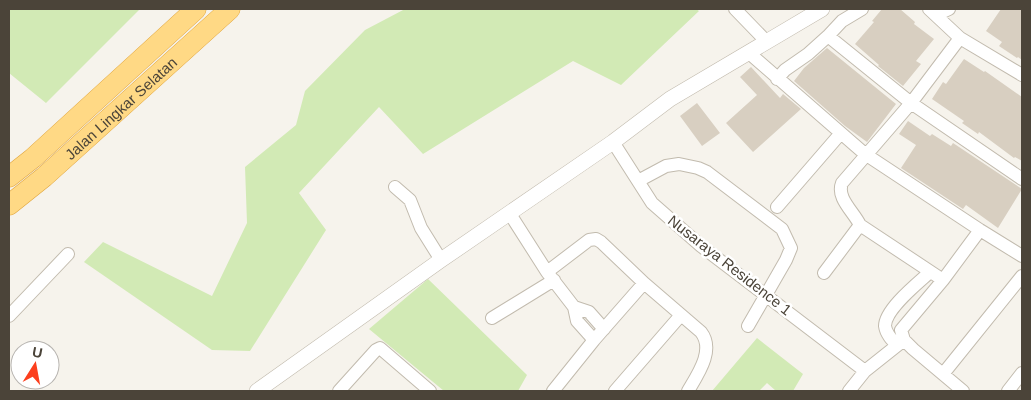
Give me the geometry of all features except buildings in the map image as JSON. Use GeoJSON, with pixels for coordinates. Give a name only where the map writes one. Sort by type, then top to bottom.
{"type":"FeatureCollection","features":[{"type":"Feature","properties":{"kind":"highway","name":"Jalan Lingkar Selatan"},"geometry":{"type":"LineString","coordinates":[[9,177],[33,158],[196,9]]}},
{"type":"Feature","properties":{"kind":"highway","name":"Jalan Lingkar Selatan"},"geometry":{"type":"LineString","coordinates":[[9,206],[44,177],[230,9]]}},
{"type":"Feature","properties":{"kind":"street"},"geometry":{"type":"LineString","coordinates":[[735,9],[766,42]]}},
{"type":"Feature","properties":{"kind":"street"},"geometry":{"type":"LineString","coordinates":[[257,391],[441,260],[613,142],[670,99],[822,9]]}},
{"type":"Feature","properties":{"kind":"street"},"geometry":{"type":"LineString","coordinates":[[777,79],[785,70],[808,54],[842,21],[862,9]]}},
{"type":"Feature","properties":{"kind":"street"},"geometry":{"type":"LineString","coordinates":[[932,12],[949,9]]}},
{"type":"Feature","properties":{"kind":"street"},"geometry":{"type":"LineString","coordinates":[[932,12],[960,38],[1022,75]]}},
{"type":"Feature","properties":{"kind":"street"},"geometry":{"type":"LineString","coordinates":[[828,36],[911,103],[1022,179]]}},
{"type":"Feature","properties":{"kind":"street"},"geometry":{"type":"LineString","coordinates":[[943,280],[860,225],[856,215],[841,196],[840,188],[865,154],[911,103],[960,38]]}},
{"type":"Feature","properties":{"kind":"street"},"geometry":{"type":"LineString","coordinates":[[748,53],[865,154],[1022,256]]}},
{"type":"Feature","properties":{"kind":"street"},"geometry":{"type":"LineString","coordinates":[[777,207],[841,133]]}},
{"type":"Feature","properties":{"kind":"street","name":"Nusaraya Residence 1"},"geometry":{"type":"LineString","coordinates":[[613,142],[652,203],[701,246],[865,371]]}},
{"type":"Feature","properties":{"kind":"street"},"geometry":{"type":"LineString","coordinates":[[638,182],[666,166],[679,164],[691,166],[707,172],[782,229],[791,248],[748,326]]}},
{"type":"Feature","properties":{"kind":"street"},"geometry":{"type":"LineString","coordinates":[[395,187],[410,200],[421,228],[441,260]]}},
{"type":"Feature","properties":{"kind":"street"},"geometry":{"type":"LineString","coordinates":[[510,214],[550,276],[574,307],[578,321],[594,340]]}},
{"type":"Feature","properties":{"kind":"street"},"geometry":{"type":"LineString","coordinates":[[824,273],[860,225]]}},
{"type":"Feature","properties":{"kind":"street"},"geometry":{"type":"LineString","coordinates":[[901,343],[901,330],[903,326],[943,280],[980,230]]}},
{"type":"Feature","properties":{"kind":"street"},"geometry":{"type":"LineString","coordinates":[[492,318],[550,276],[585,242],[596,239],[644,284],[702,332],[706,338],[705,358],[688,391]]}},
{"type":"Feature","properties":{"kind":"street"},"geometry":{"type":"LineString","coordinates":[[9,316],[68,254]]}},
{"type":"Feature","properties":{"kind":"street"},"geometry":{"type":"LineString","coordinates":[[930,272],[888,314],[885,325],[888,335],[943,374],[963,391]]}},
{"type":"Feature","properties":{"kind":"street"},"geometry":{"type":"LineString","coordinates":[[943,374],[1022,276]]}},
{"type":"Feature","properties":{"kind":"street"},"geometry":{"type":"LineString","coordinates":[[553,391],[594,340],[644,284]]}},
{"type":"Feature","properties":{"kind":"street"},"geometry":{"type":"LineString","coordinates":[[574,307],[589,312],[604,329]]}},
{"type":"Feature","properties":{"kind":"street"},"geometry":{"type":"LineString","coordinates":[[615,391],[681,315]]}},
{"type":"Feature","properties":{"kind":"street"},"geometry":{"type":"LineString","coordinates":[[850,391],[865,371],[901,343]]}},
{"type":"Feature","properties":{"kind":"street"},"geometry":{"type":"LineString","coordinates":[[340,391],[376,350],[380,348],[430,391]]}},
{"type":"Feature","properties":{"kind":"street"},"geometry":{"type":"LineString","coordinates":[[1014,389],[1022,373]]}},
{"type":"Feature","properties":{"kind":"green space"},"geometry":{"type":"Polygon","coordinates":[[[9,9],[140,9],[46,103],[9,73],[9,9]]]}},
{"type":"Feature","properties":{"kind":"green space"},"geometry":{"type":"Polygon","coordinates":[[[405,9],[696,9],[699,11],[621,85],[573,61],[423,154],[379,107],[299,193],[326,230],[250,351],[212,350],[84,262],[103,242],[212,296],[247,223],[245,167],[296,125],[305,91],[365,30],[405,9]]]}},
{"type":"Feature","properties":{"kind":"green space"},"geometry":{"type":"Polygon","coordinates":[[[428,279],[527,375],[518,391],[444,391],[369,329],[428,279]]]}},
{"type":"Feature","properties":{"kind":"green space"},"geometry":{"type":"Polygon","coordinates":[[[757,338],[803,374],[793,391],[776,391],[767,383],[759,391],[712,391],[757,338]]]}}]}
